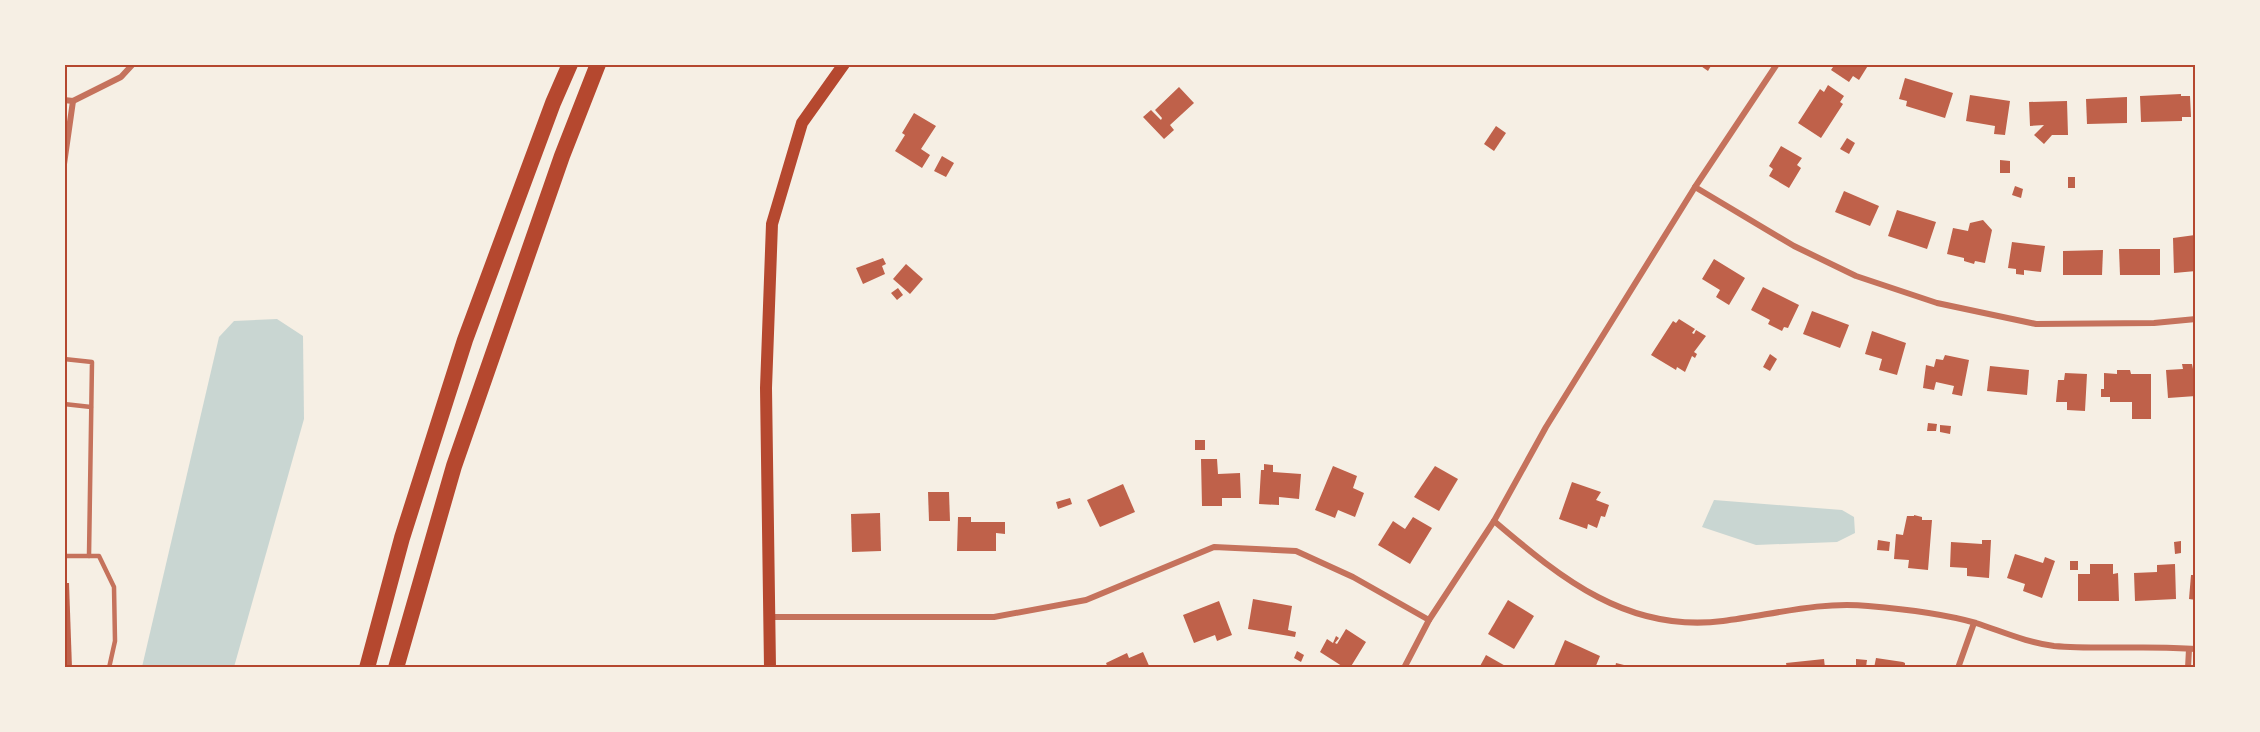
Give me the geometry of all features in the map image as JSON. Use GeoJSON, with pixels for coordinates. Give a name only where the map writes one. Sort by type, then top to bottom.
{"type":"FeatureCollection","features":[{"type":"Feature","properties":{"kind":"highway"},"geometry":{"type":"LineString","coordinates":[[367,668],[402,538],[465,340],[553,103],[570,64]]}},
{"type":"Feature","properties":{"kind":"highway"},"geometry":{"type":"LineString","coordinates":[[396,668],[453,466],[562,156],[598,64]]}},
{"type":"Feature","properties":{"kind":"main road"},"geometry":{"type":"LineString","coordinates":[[770,668],[766,388],[772,225],[802,123],[844,64]]}},
{"type":"Feature","properties":{"kind":"street"},"geometry":{"type":"LineString","coordinates":[[64,100],[73,100],[121,77],[133,64]]}},
{"type":"Feature","properties":{"kind":"street"},"geometry":{"type":"LineString","coordinates":[[1404,668],[1429,620],[1494,521],[1546,427],[1695,187],[1777,64]]}},
{"type":"Feature","properties":{"kind":"street"},"geometry":{"type":"LineString","coordinates":[[64,164],[73,100]]}},
{"type":"Feature","properties":{"kind":"street"},"geometry":{"type":"LineString","coordinates":[[1695,187],[1794,246],[1856,276],[1937,303],[2036,324],[2154,323],[2196,319]]}},
{"type":"Feature","properties":{"kind":"street"},"geometry":{"type":"LineString","coordinates":[[1494,521],[1546,566],[1613,606],[1648,617],[1683,623],[1721,621],[1814,607],[1851,604],[1937,614],[2053,646],[2192,649],[2188,668]]}},
{"type":"Feature","properties":{"kind":"street"},"geometry":{"type":"LineString","coordinates":[[771,617],[994,616],[1086,600],[1214,547],[1296,551],[1353,577],[1429,620]]}},
{"type":"Feature","properties":{"kind":"street"},"geometry":{"type":"LineString","coordinates":[[1958,668],[1974,623]]}},
{"type":"Feature","properties":{"kind":"lane"},"geometry":{"type":"LineString","coordinates":[[64,358],[92,362],[89,556]]}},
{"type":"Feature","properties":{"kind":"lane"},"geometry":{"type":"LineString","coordinates":[[64,404],[91,407]]}},
{"type":"Feature","properties":{"kind":"lane"},"geometry":{"type":"LineString","coordinates":[[64,556],[99,556],[114,587],[115,641],[109,668]]}},
{"type":"Feature","properties":{"kind":"shaded area"},"geometry":{"type":"Polygon","coordinates":[[[277,319],[303,336],[304,419],[234,667],[142,667],[219,337],[234,321],[277,319]]]}},
{"type":"Feature","properties":{"kind":"shaded area"},"geometry":{"type":"Polygon","coordinates":[[[1714,500],[1842,510],[1854,517],[1855,533],[1837,542],[1756,545],[1702,527],[1714,500]]]}},
{"type":"Feature","properties":{"kind":"building"},"geometry":{"type":"Polygon","coordinates":[[[1698,64],[1712,64],[1708,71],[1698,64]]]}},
{"type":"Feature","properties":{"kind":"building"},"geometry":{"type":"Polygon","coordinates":[[[1835,64],[1869,64],[1859,80],[1853,76],[1849,82],[1831,70],[1835,64]]]}},
{"type":"Feature","properties":{"kind":"building"},"geometry":{"type":"Polygon","coordinates":[[[1905,78],[1953,93],[1945,118],[1906,106],[1907,101],[1899,99],[1905,78]]]}},
{"type":"Feature","properties":{"kind":"building"},"geometry":{"type":"Polygon","coordinates":[[[1828,85],[1844,96],[1840,102],[1843,104],[1821,138],[1798,123],[1820,89],[1824,92],[1828,85]]]}},
{"type":"Feature","properties":{"kind":"building"},"geometry":{"type":"Polygon","coordinates":[[[1179,87],[1194,103],[1170,125],[1174,130],[1164,139],[1143,117],[1151,110],[1161,120],[1162,118],[1155,110],[1179,87]]]}},
{"type":"Feature","properties":{"kind":"building"},"geometry":{"type":"Polygon","coordinates":[[[2181,94],[2181,96],[2190,96],[2191,117],[2182,117],[2182,121],[2141,122],[2140,96],[2181,94]]]}},
{"type":"Feature","properties":{"kind":"building"},"geometry":{"type":"Polygon","coordinates":[[[1970,95],[2010,101],[2005,135],[1994,134],[1995,126],[1966,121],[1970,95]]]}},
{"type":"Feature","properties":{"kind":"building"},"geometry":{"type":"Polygon","coordinates":[[[2127,97],[2127,123],[2087,124],[2086,99],[2127,97]]]}},
{"type":"Feature","properties":{"kind":"building"},"geometry":{"type":"Polygon","coordinates":[[[2067,101],[2068,135],[2052,135],[2044,144],[2034,135],[2044,125],[2030,126],[2029,102],[2067,101]]]}},
{"type":"Feature","properties":{"kind":"building"},"geometry":{"type":"Polygon","coordinates":[[[914,113],[936,126],[921,149],[930,155],[922,168],[895,151],[914,113]]]}},
{"type":"Feature","properties":{"kind":"building"},"geometry":{"type":"Polygon","coordinates":[[[1496,126],[1506,133],[1494,151],[1484,144],[1496,126]]]}},
{"type":"Feature","properties":{"kind":"building"},"geometry":{"type":"Polygon","coordinates":[[[1847,138],[1855,143],[1849,154],[1840,149],[1847,138]]]}},
{"type":"Feature","properties":{"kind":"building"},"geometry":{"type":"Polygon","coordinates":[[[1781,146],[1802,158],[1797,165],[1801,168],[1789,188],[1769,176],[1773,169],[1769,166],[1781,146]]]}},
{"type":"Feature","properties":{"kind":"building"},"geometry":{"type":"Polygon","coordinates":[[[942,156],[954,163],[946,177],[934,171],[942,156]]]}},
{"type":"Feature","properties":{"kind":"building"},"geometry":{"type":"Polygon","coordinates":[[[2000,160],[2010,161],[2010,173],[2000,173],[2000,160]]]}},
{"type":"Feature","properties":{"kind":"building"},"geometry":{"type":"Polygon","coordinates":[[[2068,177],[2075,177],[2075,188],[2068,188],[2068,177]]]}},
{"type":"Feature","properties":{"kind":"building"},"geometry":{"type":"Polygon","coordinates":[[[2015,186],[2023,189],[2021,198],[2012,195],[2015,186]]]}},
{"type":"Feature","properties":{"kind":"building"},"geometry":{"type":"Polygon","coordinates":[[[1844,191],[1879,206],[1870,226],[1835,212],[1844,191]]]}},
{"type":"Feature","properties":{"kind":"building"},"geometry":{"type":"Polygon","coordinates":[[[1897,210],[1936,222],[1927,249],[1888,236],[1897,210]]]}},
{"type":"Feature","properties":{"kind":"building"},"geometry":{"type":"Polygon","coordinates":[[[1983,220],[1992,230],[1985,263],[1975,261],[1974,264],[1964,261],[1964,258],[1947,254],[1953,228],[1968,231],[1970,223],[1983,220]]]}},
{"type":"Feature","properties":{"kind":"building"},"geometry":{"type":"Polygon","coordinates":[[[2195,235],[2196,271],[2174,273],[2173,238],[2195,235]]]}},
{"type":"Feature","properties":{"kind":"building"},"geometry":{"type":"Polygon","coordinates":[[[2012,242],[2045,246],[2041,272],[2024,270],[2024,275],[2016,274],[2016,269],[2008,268],[2012,242]]]}},
{"type":"Feature","properties":{"kind":"building"},"geometry":{"type":"Polygon","coordinates":[[[2119,249],[2160,249],[2160,275],[2120,275],[2119,249]]]}},
{"type":"Feature","properties":{"kind":"building"},"geometry":{"type":"Polygon","coordinates":[[[2103,250],[2102,275],[2063,275],[2063,251],[2103,250]]]}},
{"type":"Feature","properties":{"kind":"building"},"geometry":{"type":"Polygon","coordinates":[[[883,258],[886,264],[882,266],[885,274],[863,284],[856,268],[883,258]]]}},
{"type":"Feature","properties":{"kind":"building"},"geometry":{"type":"Polygon","coordinates":[[[1714,259],[1745,278],[1729,305],[1716,297],[1720,290],[1702,279],[1714,259]]]}},
{"type":"Feature","properties":{"kind":"building"},"geometry":{"type":"Polygon","coordinates":[[[906,264],[923,279],[910,294],[893,279],[906,264]]]}},
{"type":"Feature","properties":{"kind":"building"},"geometry":{"type":"Polygon","coordinates":[[[1763,287],[1799,305],[1788,328],[1784,327],[1782,331],[1768,324],[1770,320],[1751,310],[1763,287]]]}},
{"type":"Feature","properties":{"kind":"building"},"geometry":{"type":"Polygon","coordinates":[[[898,288],[903,295],[897,300],[891,293],[898,288]]]}},
{"type":"Feature","properties":{"kind":"building"},"geometry":{"type":"Polygon","coordinates":[[[1812,311],[1849,325],[1840,348],[1803,334],[1812,311]]]}},
{"type":"Feature","properties":{"kind":"building"},"geometry":{"type":"Polygon","coordinates":[[[1679,319],[1695,329],[1692,333],[1694,334],[1696,330],[1706,336],[1694,352],[1697,354],[1695,358],[1692,356],[1685,372],[1677,367],[1676,370],[1651,355],[1673,321],[1676,323],[1679,319]]]}},
{"type":"Feature","properties":{"kind":"building"},"geometry":{"type":"Polygon","coordinates":[[[1872,331],[1906,343],[1897,375],[1879,370],[1882,359],[1865,354],[1872,331]]]}},
{"type":"Feature","properties":{"kind":"building"},"geometry":{"type":"Polygon","coordinates":[[[1770,354],[1777,359],[1770,371],[1763,367],[1770,354]]]}},
{"type":"Feature","properties":{"kind":"building"},"geometry":{"type":"Polygon","coordinates":[[[1945,355],[1969,360],[1962,396],[1952,394],[1954,386],[1936,382],[1934,390],[1923,388],[1926,365],[1934,367],[1936,359],[1943,360],[1945,355]]]}},
{"type":"Feature","properties":{"kind":"building"},"geometry":{"type":"Polygon","coordinates":[[[2182,364],[2192,364],[2193,369],[2196,369],[2196,396],[2168,398],[2166,370],[2183,369],[2182,364]]]}},
{"type":"Feature","properties":{"kind":"building"},"geometry":{"type":"Polygon","coordinates":[[[1990,366],[2029,370],[2027,395],[1987,391],[1990,366]]]}},
{"type":"Feature","properties":{"kind":"building"},"geometry":{"type":"Polygon","coordinates":[[[2117,370],[2130,370],[2131,374],[2151,374],[2151,419],[2132,419],[2132,402],[2110,402],[2110,397],[2101,397],[2101,389],[2104,389],[2104,373],[2117,374],[2117,370]]]}},
{"type":"Feature","properties":{"kind":"building"},"geometry":{"type":"Polygon","coordinates":[[[2065,373],[2087,374],[2085,411],[2067,410],[2067,402],[2056,402],[2058,380],[2064,380],[2065,373]]]}},
{"type":"Feature","properties":{"kind":"building"},"geometry":{"type":"Polygon","coordinates":[[[1928,423],[1937,424],[1936,431],[1927,431],[1928,423]]]}},
{"type":"Feature","properties":{"kind":"building"},"geometry":{"type":"Polygon","coordinates":[[[1940,425],[1951,426],[1950,434],[1940,432],[1940,425]]]}},
{"type":"Feature","properties":{"kind":"building"},"geometry":{"type":"Polygon","coordinates":[[[1195,440],[1205,440],[1205,450],[1195,450],[1195,440]]]}},
{"type":"Feature","properties":{"kind":"building"},"geometry":{"type":"Polygon","coordinates":[[[1201,459],[1217,459],[1218,474],[1240,473],[1241,498],[1222,498],[1222,506],[1202,506],[1201,459]]]}},
{"type":"Feature","properties":{"kind":"building"},"geometry":{"type":"Polygon","coordinates":[[[1264,464],[1273,465],[1273,472],[1301,474],[1299,499],[1279,497],[1279,505],[1259,504],[1261,470],[1264,470],[1264,464]]]}},
{"type":"Feature","properties":{"kind":"building"},"geometry":{"type":"Polygon","coordinates":[[[1333,466],[1357,476],[1353,488],[1364,493],[1355,517],[1338,510],[1335,518],[1315,510],[1333,466]]]}},
{"type":"Feature","properties":{"kind":"building"},"geometry":{"type":"Polygon","coordinates":[[[1435,466],[1458,479],[1439,511],[1414,497],[1435,466]]]}},
{"type":"Feature","properties":{"kind":"building"},"geometry":{"type":"Polygon","coordinates":[[[1572,482],[1601,492],[1596,500],[1609,505],[1605,517],[1601,516],[1597,528],[1588,524],[1587,529],[1559,519],[1572,482]]]}},
{"type":"Feature","properties":{"kind":"building"},"geometry":{"type":"Polygon","coordinates":[[[1123,484],[1135,512],[1100,527],[1087,500],[1123,484]]]}},
{"type":"Feature","properties":{"kind":"building"},"geometry":{"type":"Polygon","coordinates":[[[928,492],[949,492],[950,521],[929,521],[928,492]]]}},
{"type":"Feature","properties":{"kind":"building"},"geometry":{"type":"Polygon","coordinates":[[[1070,498],[1072,504],[1058,509],[1056,502],[1070,498]]]}},
{"type":"Feature","properties":{"kind":"building"},"geometry":{"type":"Polygon","coordinates":[[[880,513],[881,551],[852,552],[851,514],[880,513]]]}},
{"type":"Feature","properties":{"kind":"building"},"geometry":{"type":"Polygon","coordinates":[[[1907,516],[1922,517],[1922,520],[1932,520],[1928,570],[1908,568],[1909,560],[1894,559],[1896,534],[1903,535],[1907,516]]]}},
{"type":"Feature","properties":{"kind":"building"},"geometry":{"type":"Polygon","coordinates":[[[958,517],[971,517],[971,522],[1005,522],[1005,534],[996,533],[996,551],[957,551],[958,517]]]}},
{"type":"Feature","properties":{"kind":"building"},"geometry":{"type":"Polygon","coordinates":[[[1413,517],[1432,528],[1410,564],[1378,545],[1393,521],[1405,529],[1413,517]]]}},
{"type":"Feature","properties":{"kind":"building"},"geometry":{"type":"Polygon","coordinates":[[[1878,540],[1890,542],[1889,551],[1877,550],[1878,540]]]}},
{"type":"Feature","properties":{"kind":"building"},"geometry":{"type":"Polygon","coordinates":[[[1982,540],[1991,540],[1989,578],[1967,576],[1967,568],[1950,567],[1951,542],[1982,544],[1982,540]]]}},
{"type":"Feature","properties":{"kind":"building"},"geometry":{"type":"Polygon","coordinates":[[[2181,541],[2181,553],[2175,554],[2174,542],[2181,541]]]}},
{"type":"Feature","properties":{"kind":"building"},"geometry":{"type":"Polygon","coordinates":[[[2015,554],[2043,563],[2045,557],[2055,561],[2042,598],[2023,591],[2025,584],[2007,578],[2015,554]]]}},
{"type":"Feature","properties":{"kind":"building"},"geometry":{"type":"Polygon","coordinates":[[[2070,561],[2078,561],[2078,570],[2070,570],[2070,561]]]}},
{"type":"Feature","properties":{"kind":"building"},"geometry":{"type":"Polygon","coordinates":[[[2090,564],[2113,564],[2113,574],[2118,573],[2119,601],[2078,601],[2078,574],[2090,574],[2090,564]]]}},
{"type":"Feature","properties":{"kind":"building"},"geometry":{"type":"Polygon","coordinates":[[[2175,564],[2176,599],[2135,601],[2134,573],[2157,572],[2157,565],[2175,564]]]}},
{"type":"Feature","properties":{"kind":"building"},"geometry":{"type":"Polygon","coordinates":[[[2191,575],[2196,575],[2196,600],[2189,599],[2191,575]]]}},
{"type":"Feature","properties":{"kind":"building"},"geometry":{"type":"Polygon","coordinates":[[[64,583],[69,583],[72,668],[64,668],[64,583]]]}},
{"type":"Feature","properties":{"kind":"building"},"geometry":{"type":"Polygon","coordinates":[[[1253,599],[1292,606],[1288,630],[1296,632],[1295,637],[1248,629],[1253,599]]]}},
{"type":"Feature","properties":{"kind":"building"},"geometry":{"type":"Polygon","coordinates":[[[1508,600],[1534,616],[1514,649],[1488,634],[1508,600]]]}},
{"type":"Feature","properties":{"kind":"building"},"geometry":{"type":"Polygon","coordinates":[[[1219,601],[1232,635],[1217,641],[1215,635],[1194,643],[1183,615],[1219,601]]]}},
{"type":"Feature","properties":{"kind":"building"},"geometry":{"type":"Polygon","coordinates":[[[1346,629],[1366,642],[1350,668],[1345,668],[1320,652],[1327,639],[1333,643],[1336,636],[1339,638],[1335,643],[1337,644],[1346,629]]]}},
{"type":"Feature","properties":{"kind":"building"},"geometry":{"type":"Polygon","coordinates":[[[1565,640],[1600,656],[1595,668],[1553,668],[1565,640]]]}},
{"type":"Feature","properties":{"kind":"building"},"geometry":{"type":"Polygon","coordinates":[[[1297,651],[1304,655],[1301,662],[1294,658],[1297,651]]]}},
{"type":"Feature","properties":{"kind":"building"},"geometry":{"type":"Polygon","coordinates":[[[1143,652],[1150,668],[1108,668],[1106,663],[1127,653],[1129,658],[1143,652]]]}},
{"type":"Feature","properties":{"kind":"building"},"geometry":{"type":"Polygon","coordinates":[[[1486,655],[1509,668],[1479,668],[1486,655]]]}},
{"type":"Feature","properties":{"kind":"building"},"geometry":{"type":"Polygon","coordinates":[[[1876,658],[1903,662],[1905,668],[1874,668],[1876,658]]]}},
{"type":"Feature","properties":{"kind":"building"},"geometry":{"type":"Polygon","coordinates":[[[1824,659],[1825,668],[1787,668],[1786,663],[1824,659]]]}},
{"type":"Feature","properties":{"kind":"building"},"geometry":{"type":"Polygon","coordinates":[[[1856,659],[1867,660],[1866,667],[1856,666],[1856,659]]]}},
{"type":"Feature","properties":{"kind":"building"},"geometry":{"type":"Polygon","coordinates":[[[1616,663],[1632,667],[1632,668],[1615,668],[1616,663]]]}}]}
